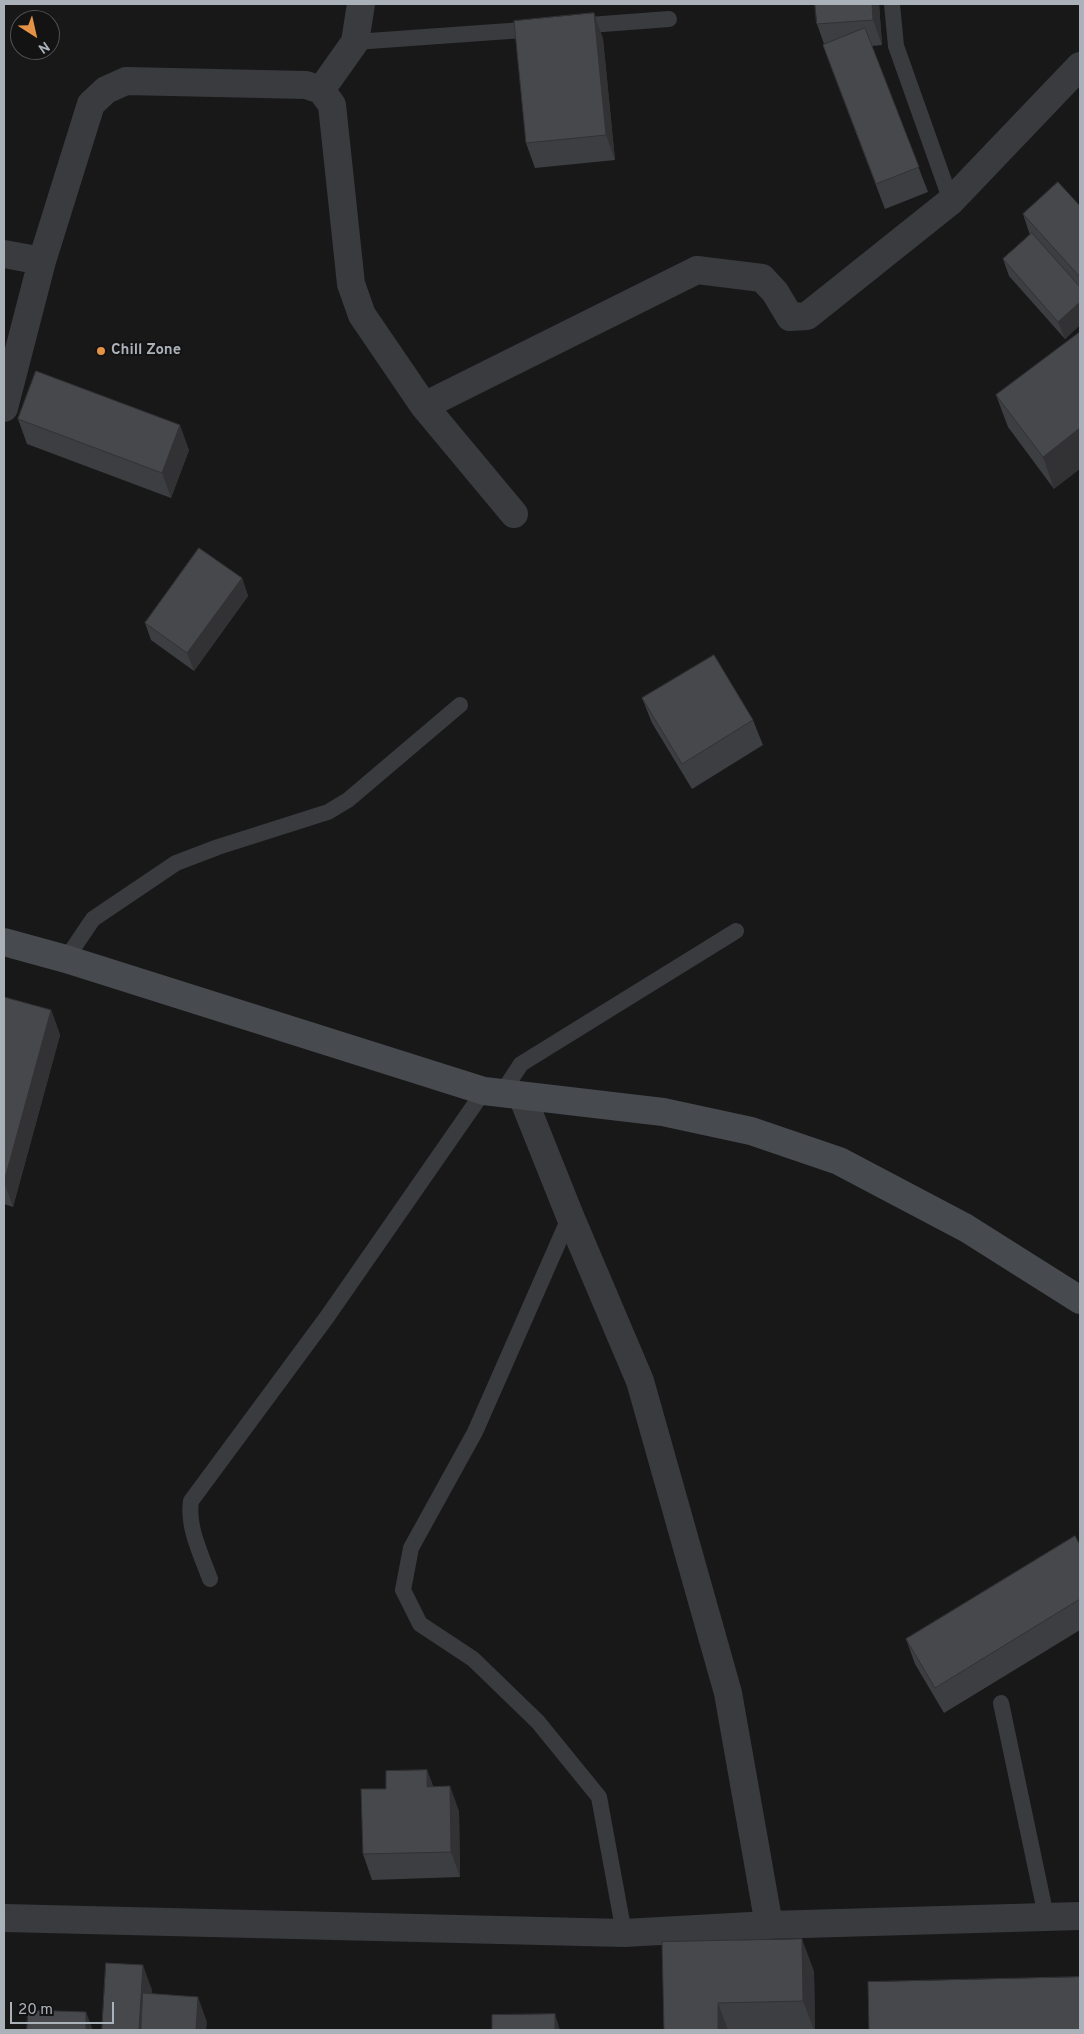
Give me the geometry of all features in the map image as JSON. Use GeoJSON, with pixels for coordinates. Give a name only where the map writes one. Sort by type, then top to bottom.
{"type":"FeatureCollection","features":[{"type":"Feature","properties":{"kind":"street"},"geometry":{"type":"LineString","coordinates":[[320,90],[355,42],[361,4]]}},
{"type":"Feature","properties":{"kind":"street"},"geometry":{"type":"LineString","coordinates":[[424,406],[697,270],[762,278],[775,292],[790,317],[807,316],[951,201],[1080,66]]}},
{"type":"Feature","properties":{"kind":"street"},"geometry":{"type":"LineString","coordinates":[[4,408],[42,261],[91,104],[106,90],[126,81],[306,84],[320,90],[332,105],[351,284],[362,315],[424,406],[514,514]]}},
{"type":"Feature","properties":{"kind":"street"},"geometry":{"type":"LineString","coordinates":[[4,254],[42,261]]}},
{"type":"Feature","properties":{"kind":"street"},"geometry":{"type":"LineString","coordinates":[[4,942],[66,959],[503,1093],[663,1112],[751,1131],[839,1161],[966,1228],[1080,1300]]}},
{"type":"Feature","properties":{"kind":"street"},"geometry":{"type":"LineString","coordinates":[[503,1093],[570,1216],[640,1381],[725,1684],[769,1925]]}},
{"type":"Feature","properties":{"kind":"street"},"geometry":{"type":"LineString","coordinates":[[4,1918],[624,1933],[769,1925],[1080,1916]]}},
{"type":"Feature","properties":{"kind":"lane"},"geometry":{"type":"LineString","coordinates":[[892,4],[896,46],[951,201]]}},
{"type":"Feature","properties":{"kind":"lane"},"geometry":{"type":"LineString","coordinates":[[355,42],[669,20]]}},
{"type":"Feature","properties":{"kind":"lane"},"geometry":{"type":"LineString","coordinates":[[66,959],[93,919],[176,863],[218,847],[328,812],[348,800],[460,704]]}},
{"type":"Feature","properties":{"kind":"lane"},"geometry":{"type":"LineString","coordinates":[[210,1579],[191,1526],[189,1513],[191,1501],[327,1317],[503,1093],[521,1064],[736,931]]}},
{"type":"Feature","properties":{"kind":"lane"},"geometry":{"type":"LineString","coordinates":[[570,1216],[475,1432],[410,1548],[403,1590],[420,1624],[479,1665],[538,1722],[599,1797],[624,1933]]}},
{"type":"Feature","properties":{"kind":"lane"},"geometry":{"type":"LineString","coordinates":[[1001,1703],[1046,1916]]}},
{"type":"Feature","properties":{"kind":"building"},"geometry":{"type":"Polygon","coordinates":[[[815,4],[872,4],[873,20],[817,24],[815,4]]]}},
{"type":"Feature","properties":{"kind":"building"},"geometry":{"type":"Polygon","coordinates":[[[594,13],[606,135],[526,143],[514,21],[594,13]]]}},
{"type":"Feature","properties":{"kind":"building"},"geometry":{"type":"Polygon","coordinates":[[[865,28],[919,167],[876,184],[823,45],[865,28]]]}},
{"type":"Feature","properties":{"kind":"building"},"geometry":{"type":"Polygon","coordinates":[[[1058,182],[1080,206],[1080,277],[1023,214],[1058,182]]]}},
{"type":"Feature","properties":{"kind":"building"},"geometry":{"type":"Polygon","coordinates":[[[1032,233],[1080,287],[1080,302],[1058,322],[1003,259],[1032,233]]]}},
{"type":"Feature","properties":{"kind":"building"},"geometry":{"type":"Polygon","coordinates":[[[1080,332],[1080,428],[1043,457],[996,395],[1080,332]]]}},
{"type":"Feature","properties":{"kind":"building"},"geometry":{"type":"Polygon","coordinates":[[[36,371],[180,425],[162,473],[18,419],[36,371]]]}},
{"type":"Feature","properties":{"kind":"building"},"geometry":{"type":"Polygon","coordinates":[[[199,548],[242,578],[187,653],[145,623],[199,548]]]}},
{"type":"Feature","properties":{"kind":"building"},"geometry":{"type":"Polygon","coordinates":[[[714,655],[753,720],[682,764],[642,698],[714,655]]]}},
{"type":"Feature","properties":{"kind":"building"},"geometry":{"type":"Polygon","coordinates":[[[4,997],[51,1010],[4,1182],[4,997]]]}},
{"type":"Feature","properties":{"kind":"building"},"geometry":{"type":"Polygon","coordinates":[[[1075,1536],[1080,1545],[1080,1599],[935,1688],[906,1639],[1075,1536]]]}},
{"type":"Feature","properties":{"kind":"building"},"geometry":{"type":"Polygon","coordinates":[[[427,1770],[427,1787],[450,1786],[451,1852],[363,1854],[361,1789],[386,1789],[386,1771],[427,1770]]]}},
{"type":"Feature","properties":{"kind":"building"},"geometry":{"type":"Polygon","coordinates":[[[802,1939],[803,2001],[718,2003],[718,2030],[664,2030],[662,1942],[802,1939]]]}},
{"type":"Feature","properties":{"kind":"building"},"geometry":{"type":"Polygon","coordinates":[[[106,1963],[143,1965],[139,2030],[102,2030],[106,1963]]]}},
{"type":"Feature","properties":{"kind":"building"},"geometry":{"type":"Polygon","coordinates":[[[1080,1977],[1080,2030],[869,2030],[868,1982],[1080,1977]]]}},
{"type":"Feature","properties":{"kind":"building"},"geometry":{"type":"Polygon","coordinates":[[[143,1993],[198,1997],[196,2030],[141,2030],[143,1993]]]}},
{"type":"Feature","properties":{"kind":"building"},"geometry":{"type":"Polygon","coordinates":[[[28,2010],[86,2012],[86,2030],[27,2030],[28,2010]]]}},
{"type":"Feature","properties":{"kind":"building"},"geometry":{"type":"Polygon","coordinates":[[[555,2014],[555,2030],[492,2030],[492,2015],[555,2014]]]}},
{"type":"Feature","properties":{"kind":"place","name":"Chill Zone"},"geometry":{"type":"Point","coordinates":[101,351]}}]}
